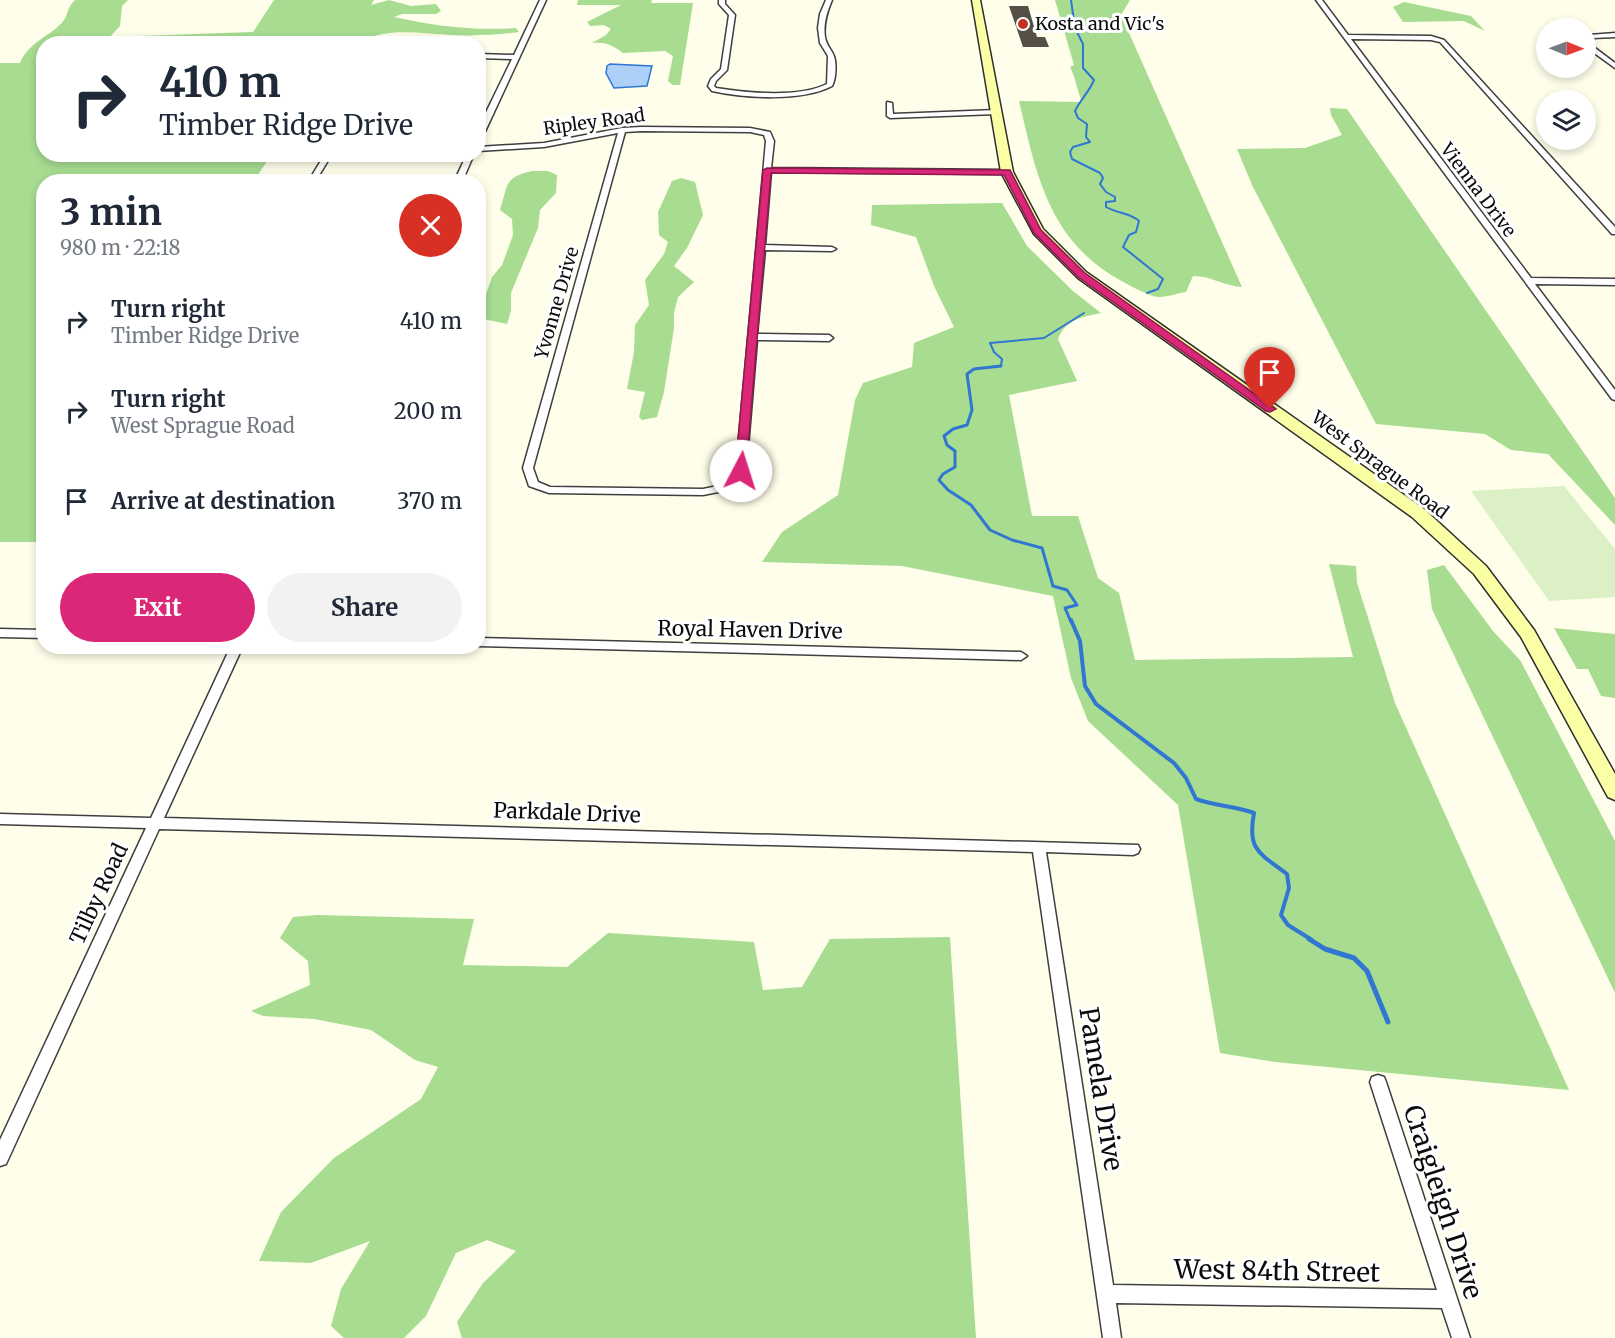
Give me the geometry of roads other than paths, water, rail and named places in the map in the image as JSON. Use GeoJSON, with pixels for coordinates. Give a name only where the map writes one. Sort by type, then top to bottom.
{"type":"FeatureCollection","features":[{"type":"Feature","properties":{"kind":"street"},"geometry":{"type":"LineString","coordinates":[[486,121],[543,0]]}},
{"type":"Feature","properties":{"kind":"street"},"geometry":{"type":"LineString","coordinates":[[722,0],[722,4],[732,15],[724,70],[713,80],[711,86],[714,90],[728,93],[808,93],[826,89],[831,82],[831,60],[823,48],[822,9],[829,0]]}},
{"type":"Feature","properties":{"kind":"street","name":"West Sprague Road"},"geometry":{"type":"LineString","coordinates":[[976,0],[1007,172],[1038,231],[1082,275],[1418,513],[1479,570],[1528,634],[1615,792]]}},
{"type":"Feature","properties":{"kind":"street","name":"Vienna Drive"},"geometry":{"type":"LineString","coordinates":[[1319,0],[1615,397]]}},
{"type":"Feature","properties":{"kind":"street"},"geometry":{"type":"LineString","coordinates":[[1615,35],[1591,36],[1586,40],[1588,46],[1615,66]]}},
{"type":"Feature","properties":{"kind":"street"},"geometry":{"type":"LineString","coordinates":[[1345,37],[1431,38],[1442,41],[1615,232]]}},
{"type":"Feature","properties":{"kind":"street"},"geometry":{"type":"LineString","coordinates":[[486,57],[516,57]]}},
{"type":"Feature","properties":{"kind":"street"},"geometry":{"type":"LineString","coordinates":[[889,103],[890,116],[930,116],[947,112],[996,112]]}},
{"type":"Feature","properties":{"kind":"street","name":"Ripley Road"},"geometry":{"type":"LineString","coordinates":[[486,149],[544,145],[622,130],[750,130],[767,134],[770,141],[767,170]]}},
{"type":"Feature","properties":{"kind":"street","name":"Yvonne Drive"},"geometry":{"type":"LineString","coordinates":[[622,130],[528,468],[532,484],[549,490],[703,492],[730,487],[741,471],[752,337]]}},
{"type":"Feature","properties":{"kind":"street"},"geometry":{"type":"LineString","coordinates":[[829,338],[752,337],[767,170],[1007,172]]}},
{"type":"Feature","properties":{"kind":"street"},"geometry":{"type":"LineString","coordinates":[[760,247],[832,249]]}},
{"type":"Feature","properties":{"kind":"street"},"geometry":{"type":"LineString","coordinates":[[1528,281],[1615,282]]}},
{"type":"Feature","properties":{"kind":"street"},"geometry":{"type":"LineString","coordinates":[[0,633],[36,634]]}},
{"type":"Feature","properties":{"kind":"street","name":"Royal Haven Drive"},"geometry":{"type":"LineString","coordinates":[[486,642],[1021,656]]}},
{"type":"Feature","properties":{"kind":"street","name":"Tilby Road"},"geometry":{"type":"LineString","coordinates":[[0,1158],[233,654]]}},
{"type":"Feature","properties":{"kind":"street","name":"Parkdale Drive"},"geometry":{"type":"LineString","coordinates":[[0,819],[156,821],[1133,849]]}},
{"type":"Feature","properties":{"kind":"street","name":"Pamela Drive"},"geometry":{"type":"LineString","coordinates":[[1039,848],[1112,1338]]}},
{"type":"Feature","properties":{"kind":"street","name":"Craigleigh Drive"},"geometry":{"type":"LineString","coordinates":[[1378,1082],[1461,1338]]}},
{"type":"Feature","properties":{"kind":"street","name":"West 84th Street"},"geometry":{"type":"LineString","coordinates":[[1105,1294],[1448,1299]]}},
{"type":"Feature","properties":{"kind":"water"},"geometry":{"type":"Polygon","coordinates":[[[610,64],[652,66],[647,86],[614,88],[606,73],[607,66],[610,64]]]}},
{"type":"Feature","properties":{"kind":"waterway"},"geometry":{"type":"LineString","coordinates":[[1071,0],[1075,28],[1083,44],[1083,68],[1094,80],[1075,111],[1078,118],[1087,124],[1086,137],[1090,142],[1073,147],[1070,152],[1072,159],[1100,173],[1103,178],[1100,184],[1106,192],[1115,197],[1115,201],[1106,202],[1106,207],[1132,216],[1139,221],[1136,232],[1129,235],[1123,247],[1163,279],[1158,289],[1147,293]]}},
{"type":"Feature","properties":{"kind":"waterway"},"geometry":{"type":"LineString","coordinates":[[1001,366],[1002,359],[994,352],[990,343],[1044,338],[1084,313]]}},
{"type":"Feature","properties":{"kind":"waterway"},"geometry":{"type":"LineString","coordinates":[[991,367],[1001,366]]}},
{"type":"Feature","properties":{"kind":"waterway"},"geometry":{"type":"LineString","coordinates":[[1001,366],[974,369],[967,374],[972,410],[967,425],[953,429],[944,436],[947,445],[955,451],[955,467],[943,474],[939,480],[948,490],[971,505],[990,530],[1012,540],[1042,548],[1053,586],[1067,590],[1077,605],[1065,608],[1071,622]]}},
{"type":"Feature","properties":{"kind":"waterway"},"geometry":{"type":"LineString","coordinates":[[1071,620],[1080,641],[1085,686],[1096,704],[1174,763],[1186,778],[1196,799],[1254,813],[1252,835],[1257,850],[1287,874],[1289,888],[1281,915],[1288,925],[1312,940]]}},
{"type":"Feature","properties":{"kind":"waterway"},"geometry":{"type":"LineString","coordinates":[[1309,939],[1325,949],[1354,958],[1367,971],[1388,1022]]}},
{"type":"Feature","properties":{"kind":"place","name":"Kosta and Vic's"},"geometry":{"type":"Point","coordinates":[1023,24]}}]}
